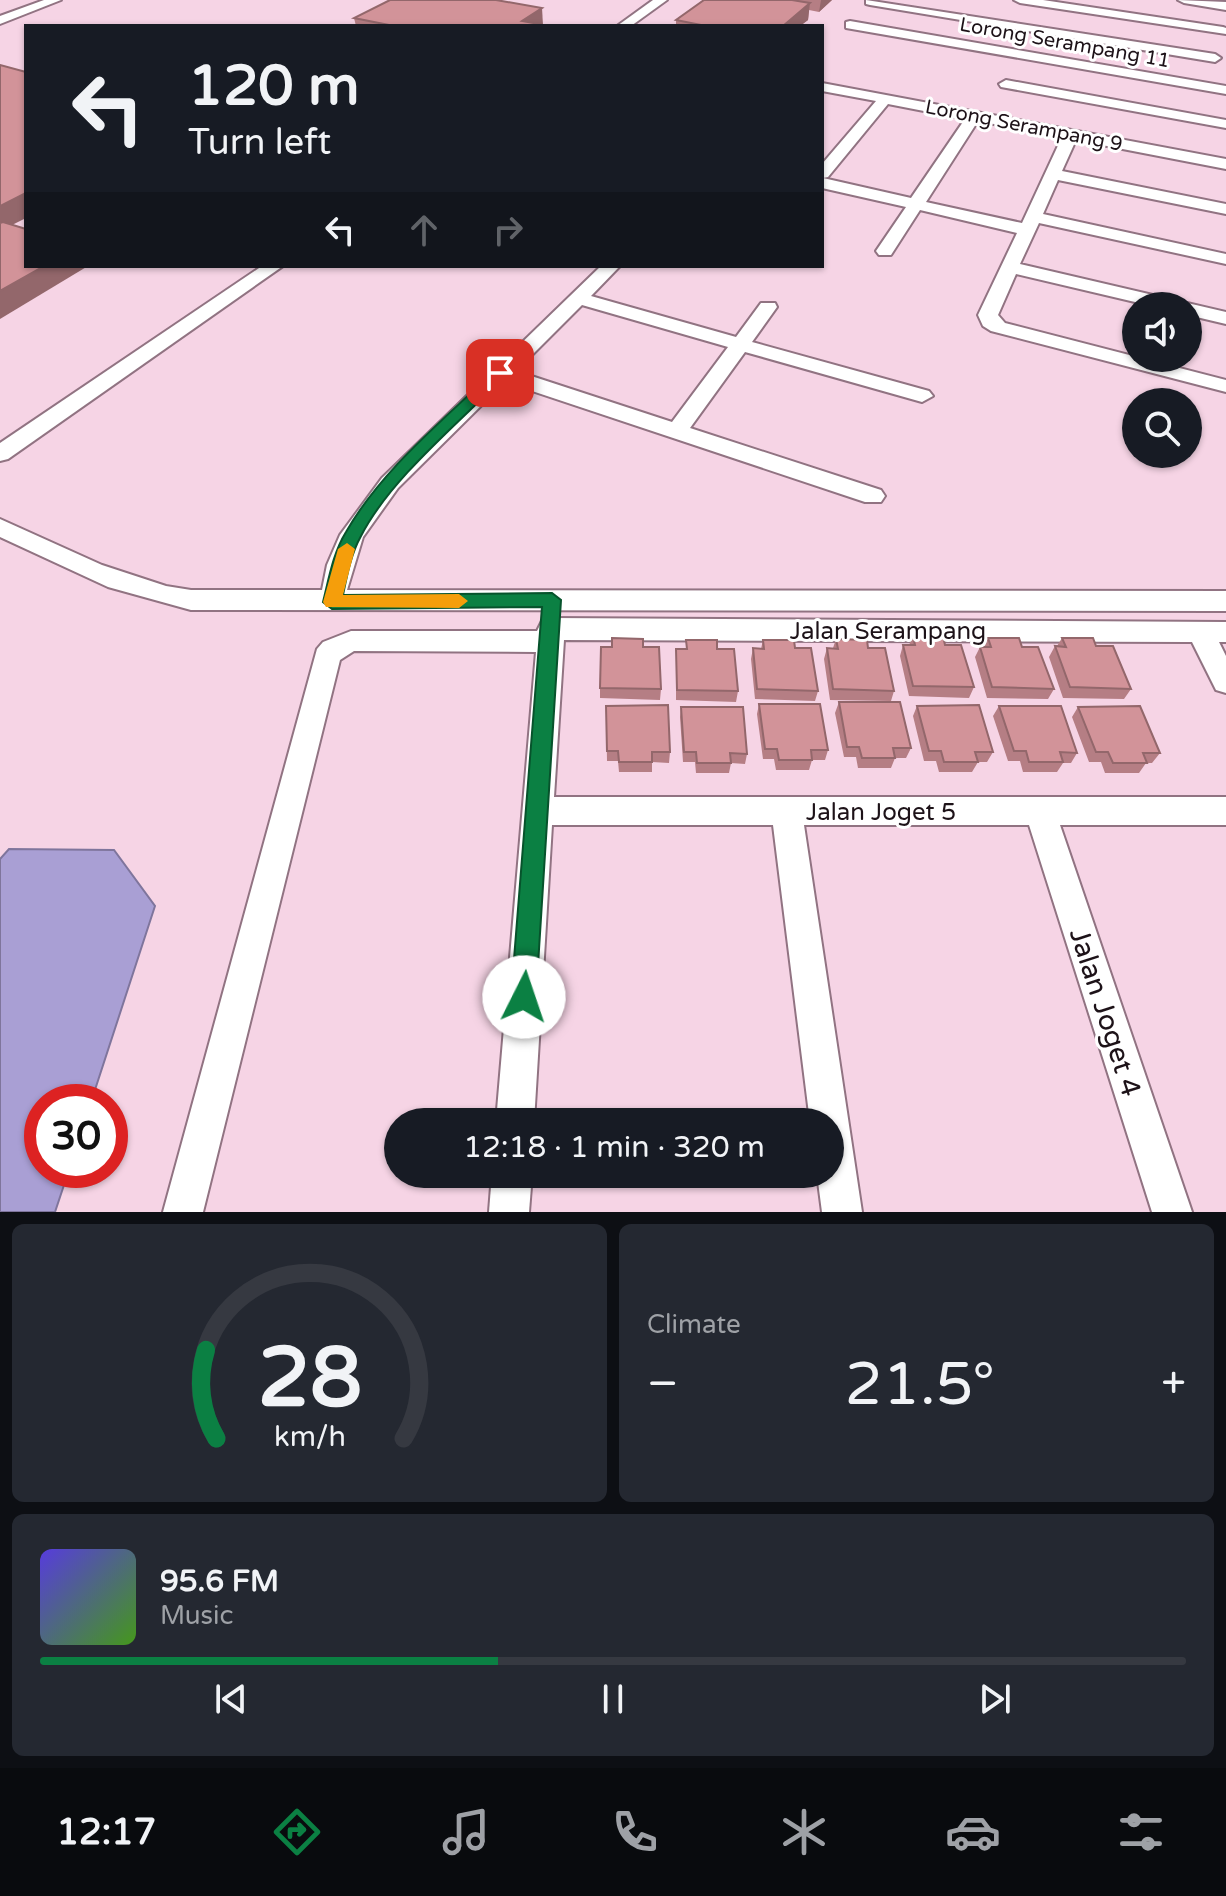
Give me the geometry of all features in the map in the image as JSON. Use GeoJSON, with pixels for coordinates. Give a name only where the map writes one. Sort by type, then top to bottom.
{"type":"FeatureCollection","features":[{"type":"Feature","properties":{"kind":"street"},"geometry":{"type":"LineString","coordinates":[[0,7],[19,0]]}},
{"type":"Feature","properties":{"kind":"street"},"geometry":{"type":"LineString","coordinates":[[0,20],[55,0]]}},
{"type":"Feature","properties":{"kind":"street"},"geometry":{"type":"LineString","coordinates":[[626,24],[661,0]]}},
{"type":"Feature","properties":{"kind":"street"},"geometry":{"type":"LineString","coordinates":[[1020,0],[1224,26],[1207,86]]}},
{"type":"Feature","properties":{"kind":"street"},"geometry":{"type":"LineString","coordinates":[[1184,0],[1226,6]]}},
{"type":"Feature","properties":{"kind":"street"},"geometry":{"type":"LineString","coordinates":[[870,2],[1215,58]]}},
{"type":"Feature","properties":{"kind":"street","name":"Lorong Serampang 11"},"geometry":{"type":"LineString","coordinates":[[850,25],[1226,90]]}},
{"type":"Feature","properties":{"kind":"street"},"geometry":{"type":"LineString","coordinates":[[1006,84],[1226,124]]}},
{"type":"Feature","properties":{"kind":"street","name":"Lorong Serampang 9"},"geometry":{"type":"LineString","coordinates":[[824,87],[1226,164]]}},
{"type":"Feature","properties":{"kind":"street"},"geometry":{"type":"LineString","coordinates":[[824,172],[885,99]]}},
{"type":"Feature","properties":{"kind":"street"},"geometry":{"type":"LineString","coordinates":[[885,251],[974,116]]}},
{"type":"Feature","properties":{"kind":"street"},"geometry":{"type":"LineString","coordinates":[[1071,134],[988,315],[990,322],[998,327],[1226,386]]}},
{"type":"Feature","properties":{"kind":"street"},"geometry":{"type":"LineString","coordinates":[[1054,174],[1226,209]]}},
{"type":"Feature","properties":{"kind":"street"},"geometry":{"type":"LineString","coordinates":[[824,183],[916,204],[1226,259]]}},
{"type":"Feature","properties":{"kind":"street"},"geometry":{"type":"LineString","coordinates":[[1011,267],[1122,293]]}},
{"type":"Feature","properties":{"kind":"street"},"geometry":{"type":"LineString","coordinates":[[0,454],[271,268]]}},
{"type":"Feature","properties":{"kind":"street"},"geometry":{"type":"LineString","coordinates":[[332,602],[340,565],[352,535],[390,483],[609,268]]}},
{"type":"Feature","properties":{"kind":"street"},"geometry":{"type":"LineString","coordinates":[[577,298],[922,396]]}},
{"type":"Feature","properties":{"kind":"street"},"geometry":{"type":"LineString","coordinates":[[677,430],[768,307]]}},
{"type":"Feature","properties":{"kind":"street"},"geometry":{"type":"LineString","coordinates":[[1202,312],[1226,318]]}},
{"type":"Feature","properties":{"kind":"street"},"geometry":{"type":"LineString","coordinates":[[500,373],[873,496]]}},
{"type":"Feature","properties":{"kind":"street"},"geometry":{"type":"LineString","coordinates":[[0,527],[126,585],[157,595],[191,600],[332,602],[551,624]]}},
{"type":"Feature","properties":{"kind":"street"},"geometry":{"type":"LineString","coordinates":[[183,1212],[327,657],[333,649],[351,641],[551,624],[1226,601]]}},
{"type":"Feature","properties":{"kind":"street"},"geometry":{"type":"LineString","coordinates":[[516,1108],[551,624]]}},
{"type":"Feature","properties":{"kind":"street","name":"Jalan Serampang"},"geometry":{"type":"LineString","coordinates":[[551,624],[1213,632]]}},
{"type":"Feature","properties":{"kind":"street"},"geometry":{"type":"LineString","coordinates":[[1213,632],[1226,682]]}},
{"type":"Feature","properties":{"kind":"street","name":"Jalan Joget 5"},"geometry":{"type":"LineString","coordinates":[[537,811],[1226,811]]}},
{"type":"Feature","properties":{"kind":"street"},"geometry":{"type":"LineString","coordinates":[[787,811],[828,1108]]}},
{"type":"Feature","properties":{"kind":"street","name":"Jalan Joget 4"},"geometry":{"type":"LineString","coordinates":[[1040,812],[1172,1212]]}},
{"type":"Feature","properties":{"kind":"street"},"geometry":{"type":"LineString","coordinates":[[509,1212],[511,1188]]}},
{"type":"Feature","properties":{"kind":"street"},"geometry":{"type":"LineString","coordinates":[[839,1188],[842,1212]]}},
{"type":"Feature","properties":{"kind":"shaded area"},"geometry":{"type":"Polygon","coordinates":[[[9,849],[114,850],[155,906],[97,1084],[24,1084],[24,1188],[63,1188],[55,1212],[0,1212],[0,859],[9,849]]]}},
{"type":"Feature","properties":{"kind":"building"},"geometry":{"type":"Polygon","coordinates":[[[390,0],[496,0],[542,8],[522,21],[539,24],[384,24],[354,18],[390,0]]]}},
{"type":"Feature","properties":{"kind":"building"},"geometry":{"type":"Polygon","coordinates":[[[704,0],[792,0],[810,3],[785,24],[696,24],[676,20],[704,0]]]}},
{"type":"Feature","properties":{"kind":"building"},"geometry":{"type":"Polygon","coordinates":[[[0,65],[24,71],[24,194],[0,206],[0,65]]]}},
{"type":"Feature","properties":{"kind":"building"},"geometry":{"type":"Polygon","coordinates":[[[0,223],[24,228],[24,268],[40,268],[0,291],[0,223]]]}},
{"type":"Feature","properties":{"kind":"building"},"geometry":{"type":"Polygon","coordinates":[[[913,636],[943,636],[945,645],[961,645],[974,687],[913,686],[903,645],[915,645],[913,636]]]}},
{"type":"Feature","properties":{"kind":"building"},"geometry":{"type":"Polygon","coordinates":[[[612,638],[643,639],[643,647],[659,647],[661,689],[600,688],[601,647],[612,647],[612,638]]]}},
{"type":"Feature","properties":{"kind":"building"},"geometry":{"type":"Polygon","coordinates":[[[988,638],[1019,638],[1022,647],[1038,647],[1054,689],[992,687],[980,647],[991,647],[988,638]]]}},
{"type":"Feature","properties":{"kind":"building"},"geometry":{"type":"Polygon","coordinates":[[[1062,638],[1093,638],[1096,646],[1113,646],[1131,689],[1070,687],[1055,646],[1066,647],[1062,638]]]}},
{"type":"Feature","properties":{"kind":"building"},"geometry":{"type":"Polygon","coordinates":[[[836,639],[867,640],[868,648],[885,648],[894,691],[833,689],[827,648],[838,649],[836,639]]]}},
{"type":"Feature","properties":{"kind":"building"},"geometry":{"type":"Polygon","coordinates":[[[686,640],[717,640],[717,649],[734,649],[738,691],[677,690],[676,649],[687,649],[686,640]]]}},
{"type":"Feature","properties":{"kind":"building"},"geometry":{"type":"Polygon","coordinates":[[[763,640],[794,640],[795,648],[811,648],[818,691],[757,689],[753,648],[764,649],[763,640]]]}},
{"type":"Feature","properties":{"kind":"building"},"geometry":{"type":"Polygon","coordinates":[[[839,702],[900,702],[911,748],[893,748],[895,758],[862,758],[859,747],[847,747],[839,702]]]}},
{"type":"Feature","properties":{"kind":"building"},"geometry":{"type":"Polygon","coordinates":[[[759,704],[820,704],[828,750],[811,750],[812,760],[779,760],[777,749],[765,749],[759,704]]]}},
{"type":"Feature","properties":{"kind":"building"},"geometry":{"type":"Polygon","coordinates":[[[668,705],[670,752],[652,752],[652,762],[619,762],[618,751],[607,751],[606,706],[668,705]]]}},
{"type":"Feature","properties":{"kind":"building"},"geometry":{"type":"Polygon","coordinates":[[[979,705],[993,752],[975,752],[978,762],[944,762],[941,751],[929,751],[917,706],[979,705]]]}},
{"type":"Feature","properties":{"kind":"building"},"geometry":{"type":"Polygon","coordinates":[[[999,706],[1061,706],[1077,753],[1060,752],[1063,762],[1029,762],[1026,751],[1014,751],[999,706]]]}},
{"type":"Feature","properties":{"kind":"building"},"geometry":{"type":"Polygon","coordinates":[[[1140,706],[1160,753],[1143,753],[1147,763],[1113,763],[1108,752],[1096,752],[1078,707],[1140,706]]]}},
{"type":"Feature","properties":{"kind":"building"},"geometry":{"type":"Polygon","coordinates":[[[681,707],[743,707],[747,754],[730,753],[731,763],[697,763],[696,752],[684,752],[681,707]]]}},
{"type":"Feature","properties":{"kind":"slow traffic"},"geometry":{"type":"LineString","coordinates":[[347,549],[332,602],[459,601]]}},
{"type":"Feature","properties":{"kind":"route"},"geometry":{"type":"LineString","coordinates":[[500,373],[390,483],[371,507],[352,535],[340,565],[332,602],[552,600],[524,997]]}}]}
